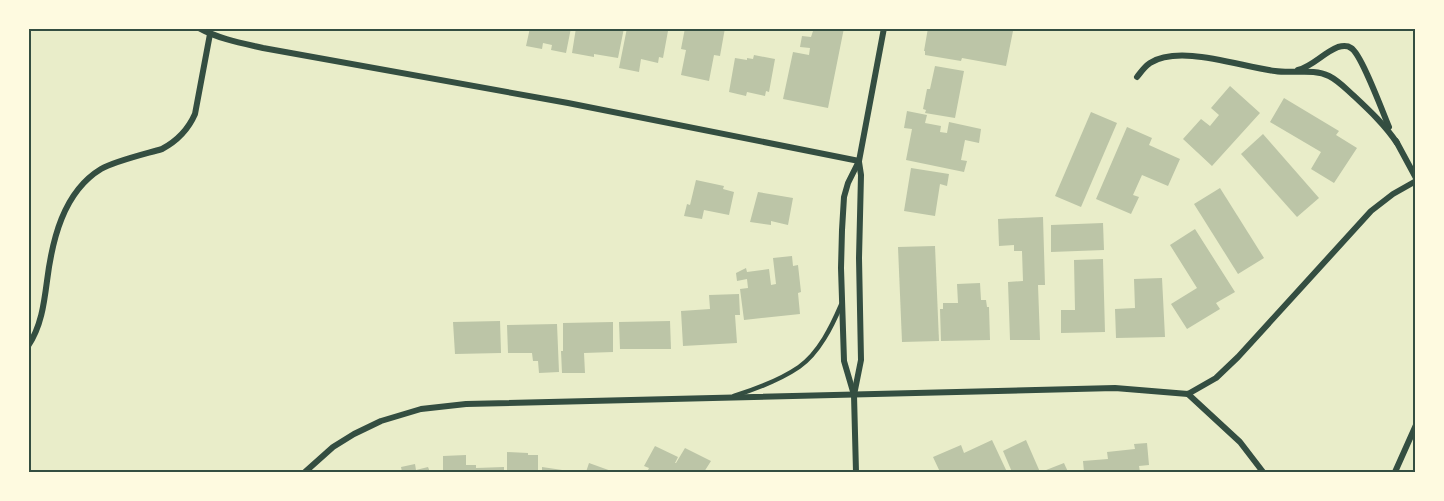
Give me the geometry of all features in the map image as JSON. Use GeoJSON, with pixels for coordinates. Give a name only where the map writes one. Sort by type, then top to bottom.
{"type":"FeatureCollection","features":[{"type":"Feature","properties":{"kind":"street"},"geometry":{"type":"LineString","coordinates":[[199,28],[231,41],[263,48],[568,103],[859,161]]}},
{"type":"Feature","properties":{"kind":"street"},"geometry":{"type":"LineString","coordinates":[[854,395],[844,361],[842,230],[844,197],[859,161],[884,28]]}},
{"type":"Feature","properties":{"kind":"street"},"geometry":{"type":"LineString","coordinates":[[28,346],[39,325],[53,243],[60,222],[71,201],[84,183],[100,170],[162,149],[183,133],[195,114],[210,34]]}},
{"type":"Feature","properties":{"kind":"street"},"geometry":{"type":"LineString","coordinates":[[304,472],[333,447],[381,421],[421,409],[485,403],[1115,388],[1188,394],[1216,378],[1238,357],[1371,211],[1416,179],[1397,143],[1361,60],[1352,48],[1340,46],[1303,69],[1286,72]]}},
{"type":"Feature","properties":{"kind":"street"},"geometry":{"type":"LineString","coordinates":[[1137,77],[1151,62],[1178,55],[1286,72],[1318,72],[1333,78],[1381,121],[1397,143]]}},
{"type":"Feature","properties":{"kind":"street"},"geometry":{"type":"LineString","coordinates":[[856,472],[854,395],[861,360],[859,258],[861,175],[859,161]]}},
{"type":"Feature","properties":{"kind":"street"},"geometry":{"type":"LineString","coordinates":[[1188,394],[1240,442],[1263,472]]}},
{"type":"Feature","properties":{"kind":"street"},"geometry":{"type":"LineString","coordinates":[[1395,472],[1416,425]]}},
{"type":"Feature","properties":{"kind":"lane"},"geometry":{"type":"LineString","coordinates":[[728,398],[775,380],[800,367],[814,353],[835,320],[842,301]]}},
{"type":"Feature","properties":{"kind":"building"},"geometry":{"type":"Polygon","coordinates":[[[530,28],[571,28],[566,53],[551,50],[552,45],[543,43],[542,49],[526,46],[530,28]]]}},
{"type":"Feature","properties":{"kind":"building"},"geometry":{"type":"Polygon","coordinates":[[[576,28],[624,28],[618,58],[572,53],[576,28]]]}},
{"type":"Feature","properties":{"kind":"building"},"geometry":{"type":"Polygon","coordinates":[[[627,28],[653,31],[653,28],[656,28],[668,31],[663,58],[659,57],[658,63],[641,59],[639,72],[619,68],[627,28]]]}},
{"type":"Feature","properties":{"kind":"building"},"geometry":{"type":"Polygon","coordinates":[[[685,28],[725,28],[720,56],[714,55],[709,81],[681,75],[686,50],[681,49],[685,28]]]}},
{"type":"Feature","properties":{"kind":"building"},"geometry":{"type":"Polygon","coordinates":[[[806,28],[844,28],[828,108],[783,99],[793,52],[809,55],[810,48],[800,47],[802,36],[811,37],[813,31],[806,28]]]}},
{"type":"Feature","properties":{"kind":"building"},"geometry":{"type":"Polygon","coordinates":[[[928,28],[1000,28],[1013,31],[1006,66],[962,58],[961,61],[925,55],[928,28]]]}},
{"type":"Feature","properties":{"kind":"building"},"geometry":{"type":"Polygon","coordinates":[[[754,55],[775,59],[769,92],[766,91],[765,96],[747,92],[746,96],[729,92],[735,58],[747,60],[747,58],[753,59],[754,55]]]}},
{"type":"Feature","properties":{"kind":"building"},"geometry":{"type":"Polygon","coordinates":[[[935,66],[964,71],[955,118],[925,113],[926,110],[923,109],[935,66]]]}},
{"type":"Feature","properties":{"kind":"building"},"geometry":{"type":"Polygon","coordinates":[[[1230,86],[1260,113],[1212,166],[1183,139],[1201,119],[1210,126],[1219,115],[1211,108],[1230,86]]]}},
{"type":"Feature","properties":{"kind":"building"},"geometry":{"type":"Polygon","coordinates":[[[1284,98],[1339,131],[1336,135],[1357,148],[1334,183],[1311,169],[1321,152],[1270,122],[1284,98]]]}},
{"type":"Feature","properties":{"kind":"building"},"geometry":{"type":"Polygon","coordinates":[[[907,111],[927,115],[925,123],[941,126],[940,132],[947,133],[949,122],[981,129],[979,143],[965,140],[961,160],[967,161],[964,172],[906,160],[912,129],[904,128],[907,111]]]}},
{"type":"Feature","properties":{"kind":"building"},"geometry":{"type":"Polygon","coordinates":[[[1091,112],[1117,123],[1081,207],[1055,196],[1091,112]]]}},
{"type":"Feature","properties":{"kind":"building"},"geometry":{"type":"Polygon","coordinates":[[[1127,127],[1152,138],[1149,145],[1180,159],[1168,186],[1142,175],[1133,195],[1139,197],[1131,214],[1096,199],[1127,127]]]}},
{"type":"Feature","properties":{"kind":"building"},"geometry":{"type":"Polygon","coordinates":[[[1263,134],[1319,198],[1297,217],[1241,154],[1263,134]]]}},
{"type":"Feature","properties":{"kind":"building"},"geometry":{"type":"Polygon","coordinates":[[[911,168],[949,174],[947,186],[940,184],[935,216],[904,211],[911,168]]]}},
{"type":"Feature","properties":{"kind":"building"},"geometry":{"type":"Polygon","coordinates":[[[696,180],[724,186],[723,189],[734,192],[729,215],[704,210],[702,219],[684,216],[687,204],[690,205],[696,180]]]}},
{"type":"Feature","properties":{"kind":"building"},"geometry":{"type":"Polygon","coordinates":[[[1220,188],[1264,258],[1238,274],[1194,204],[1220,188]]]}},
{"type":"Feature","properties":{"kind":"building"},"geometry":{"type":"Polygon","coordinates":[[[758,192],[793,198],[788,225],[771,221],[771,225],[750,222],[758,192]]]}},
{"type":"Feature","properties":{"kind":"building"},"geometry":{"type":"Polygon","coordinates":[[[1043,217],[1045,285],[1038,285],[1040,340],[1010,340],[1008,282],[1023,281],[1022,251],[1014,251],[1014,245],[999,246],[998,219],[1043,217]]]}},
{"type":"Feature","properties":{"kind":"building"},"geometry":{"type":"Polygon","coordinates":[[[1103,223],[1104,250],[1051,252],[1051,225],[1103,223]]]}},
{"type":"Feature","properties":{"kind":"building"},"geometry":{"type":"Polygon","coordinates":[[[1195,229],[1235,292],[1216,303],[1220,309],[1187,329],[1171,304],[1197,288],[1170,245],[1195,229]]]}},
{"type":"Feature","properties":{"kind":"building"},"geometry":{"type":"Polygon","coordinates":[[[935,246],[939,341],[902,342],[898,247],[935,246]]]}},
{"type":"Feature","properties":{"kind":"building"},"geometry":{"type":"Polygon","coordinates":[[[792,256],[793,266],[798,265],[801,292],[798,293],[800,314],[744,320],[740,289],[748,288],[747,279],[737,281],[736,273],[746,268],[747,272],[769,269],[771,285],[776,284],[773,258],[792,256]]]}},
{"type":"Feature","properties":{"kind":"building"},"geometry":{"type":"Polygon","coordinates":[[[1103,259],[1105,332],[1061,333],[1061,310],[1075,310],[1074,260],[1103,259]]]}},
{"type":"Feature","properties":{"kind":"building"},"geometry":{"type":"Polygon","coordinates":[[[1162,278],[1165,337],[1116,338],[1115,309],[1135,308],[1134,279],[1162,278]]]}},
{"type":"Feature","properties":{"kind":"building"},"geometry":{"type":"Polygon","coordinates":[[[980,283],[981,300],[986,300],[987,307],[989,307],[990,340],[941,341],[940,309],[943,309],[943,303],[958,303],[957,284],[980,283]]]}},
{"type":"Feature","properties":{"kind":"building"},"geometry":{"type":"Polygon","coordinates":[[[739,294],[740,315],[735,315],[737,343],[683,346],[681,311],[710,309],[709,295],[739,294]]]}},
{"type":"Feature","properties":{"kind":"building"},"geometry":{"type":"Polygon","coordinates":[[[500,321],[501,353],[455,354],[453,322],[500,321]]]}},
{"type":"Feature","properties":{"kind":"building"},"geometry":{"type":"Polygon","coordinates":[[[670,321],[671,349],[620,349],[619,322],[670,321]]]}},
{"type":"Feature","properties":{"kind":"building"},"geometry":{"type":"Polygon","coordinates":[[[613,322],[613,352],[584,353],[585,373],[562,373],[563,323],[613,322]]]}},
{"type":"Feature","properties":{"kind":"building"},"geometry":{"type":"Polygon","coordinates":[[[557,324],[559,372],[539,373],[538,361],[533,361],[532,353],[508,353],[507,325],[557,324]]]}},
{"type":"Feature","properties":{"kind":"building"},"geometry":{"type":"Polygon","coordinates":[[[992,440],[1007,472],[940,472],[933,457],[961,445],[964,453],[992,440]]]}},
{"type":"Feature","properties":{"kind":"building"},"geometry":{"type":"Polygon","coordinates":[[[1026,440],[1040,472],[1012,472],[1003,451],[1026,440]]]}},
{"type":"Feature","properties":{"kind":"building"},"geometry":{"type":"Polygon","coordinates":[[[1147,443],[1149,465],[1139,466],[1140,472],[1084,472],[1083,461],[1108,459],[1107,452],[1135,449],[1134,444],[1147,443]]]}},
{"type":"Feature","properties":{"kind":"building"},"geometry":{"type":"Polygon","coordinates":[[[655,446],[678,457],[675,463],[685,448],[711,461],[704,472],[647,472],[649,468],[644,466],[655,446]]]}},
{"type":"Feature","properties":{"kind":"building"},"geometry":{"type":"Polygon","coordinates":[[[507,452],[538,455],[538,472],[507,472],[507,452]]]}},
{"type":"Feature","properties":{"kind":"building"},"geometry":{"type":"Polygon","coordinates":[[[466,455],[466,465],[476,465],[476,468],[504,467],[504,472],[443,472],[443,456],[466,455]]]}},
{"type":"Feature","properties":{"kind":"building"},"geometry":{"type":"Polygon","coordinates":[[[589,463],[614,472],[586,472],[589,463]]]}},
{"type":"Feature","properties":{"kind":"building"},"geometry":{"type":"Polygon","coordinates":[[[1064,463],[1068,472],[1041,472],[1064,463]]]}},
{"type":"Feature","properties":{"kind":"building"},"geometry":{"type":"Polygon","coordinates":[[[415,464],[416,470],[428,467],[430,472],[402,472],[401,467],[415,464]]]}},
{"type":"Feature","properties":{"kind":"building"},"geometry":{"type":"Polygon","coordinates":[[[542,467],[569,471],[569,472],[542,472],[542,467]]]}}]}
